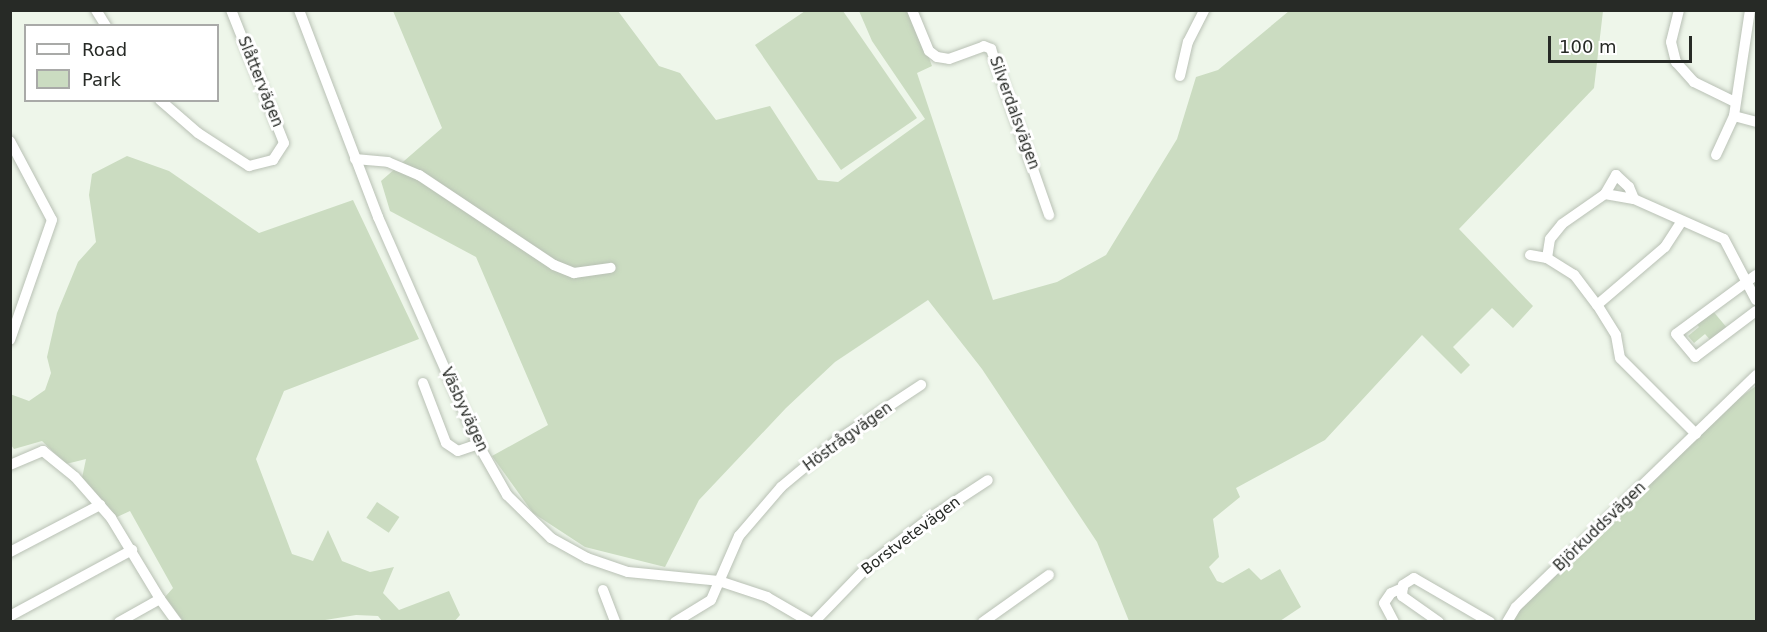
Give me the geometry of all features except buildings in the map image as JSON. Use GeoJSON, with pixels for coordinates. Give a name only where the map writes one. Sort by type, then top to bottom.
{"type":"FeatureCollection","features":[{"type":"Feature","properties":{"kind":"street"},"geometry":{"type":"LineString","coordinates":[[96,10],[105,24]]}},
{"type":"Feature","properties":{"kind":"street","name":"Slåttervägen"},"geometry":{"type":"LineString","coordinates":[[162,102],[198,134],[249,166],[273,160],[284,144],[231,10]]}},
{"type":"Feature","properties":{"kind":"street","name":"Väsbyvägen"},"geometry":{"type":"LineString","coordinates":[[298,10],[355,159],[478,444],[507,495],[551,538],[587,558],[628,572],[719,582],[767,597],[812,621]]}},
{"type":"Feature","properties":{"kind":"street","name":"Silverdalsvägen"},"geometry":{"type":"LineString","coordinates":[[912,10],[929,51],[937,57],[949,59],[984,46],[991,49],[1049,215]]}},
{"type":"Feature","properties":{"kind":"street"},"geometry":{"type":"LineString","coordinates":[[1180,76],[1188,42],[1204,10]]}},
{"type":"Feature","properties":{"kind":"street"},"geometry":{"type":"LineString","coordinates":[[1679,10],[1671,42],[1676,62],[1694,82],[1735,102]]}},
{"type":"Feature","properties":{"kind":"street"},"geometry":{"type":"LineString","coordinates":[[1716,155],[1734,116],[1750,10]]}},
{"type":"Feature","properties":{"kind":"street"},"geometry":{"type":"LineString","coordinates":[[1734,116],[1756,122]]}},
{"type":"Feature","properties":{"kind":"street"},"geometry":{"type":"LineString","coordinates":[[10,141],[52,220],[14,316],[10,340]]}},
{"type":"Feature","properties":{"kind":"street"},"geometry":{"type":"LineString","coordinates":[[355,159],[388,162],[419,175],[554,265],[574,273],[611,268]]}},
{"type":"Feature","properties":{"kind":"street"},"geometry":{"type":"LineString","coordinates":[[1547,258],[1550,239],[1562,224],[1605,194],[1616,175],[1629,187],[1634,199]]}},
{"type":"Feature","properties":{"kind":"street"},"geometry":{"type":"LineString","coordinates":[[1605,194],[1634,199],[1724,239],[1743,268],[1746,283],[1756,300]]}},
{"type":"Feature","properties":{"kind":"street"},"geometry":{"type":"LineString","coordinates":[[1597,305],[1665,248],[1682,221]]}},
{"type":"Feature","properties":{"kind":"street"},"geometry":{"type":"LineString","coordinates":[[1530,255],[1547,258],[1574,275],[1616,335],[1620,358],[1696,434]]}},
{"type":"Feature","properties":{"kind":"street"},"geometry":{"type":"LineString","coordinates":[[1756,275],[1676,334],[1691,360],[1756,311]]}},
{"type":"Feature","properties":{"kind":"street","name":"Björkuddsvägen"},"geometry":{"type":"LineString","coordinates":[[1507,621],[1516,607],[1756,375]]}},
{"type":"Feature","properties":{"kind":"street"},"geometry":{"type":"LineString","coordinates":[[423,383],[446,443],[458,451],[478,444]]}},
{"type":"Feature","properties":{"kind":"street","name":"Höstrågvägen"},"geometry":{"type":"LineString","coordinates":[[675,621],[711,600],[739,536],[781,487],[836,441],[921,385]]}},
{"type":"Feature","properties":{"kind":"street"},"geometry":{"type":"LineString","coordinates":[[10,465],[43,451],[100,505],[132,550],[160,599],[177,621]]}},
{"type":"Feature","properties":{"kind":"street","name":"Borstvetevägen"},"geometry":{"type":"LineString","coordinates":[[812,621],[869,565],[930,518],[988,480]]}},
{"type":"Feature","properties":{"kind":"street"},"geometry":{"type":"LineString","coordinates":[[10,552],[100,505]]}},
{"type":"Feature","properties":{"kind":"street"},"geometry":{"type":"LineString","coordinates":[[10,616],[132,550]]}},
{"type":"Feature","properties":{"kind":"street"},"geometry":{"type":"LineString","coordinates":[[983,621],[1048,575]]}},
{"type":"Feature","properties":{"kind":"street"},"geometry":{"type":"LineString","coordinates":[[1394,621],[1384,603],[1391,593],[1403,588],[1414,579],[1490,621]]}},
{"type":"Feature","properties":{"kind":"street"},"geometry":{"type":"LineString","coordinates":[[1403,588],[1402,596],[1439,621]]}},
{"type":"Feature","properties":{"kind":"street"},"geometry":{"type":"LineString","coordinates":[[603,590],[615,621]]}},
{"type":"Feature","properties":{"kind":"street"},"geometry":{"type":"LineString","coordinates":[[119,621],[160,599]]}},
{"type":"Feature","properties":{"kind":"green space"},"geometry":{"type":"Polygon","coordinates":[[[393,11],[618,11],[659,66],[680,73],[716,120],[770,106],[818,180],[838,182],[925,119],[872,41],[859,11],[912,11],[932,66],[917,73],[993,300],[1057,282],[1106,255],[1177,139],[1196,77],[1218,70],[1289,11],[1603,11],[1594,88],[1459,229],[1533,306],[1513,328],[1492,308],[1453,347],[1470,365],[1461,374],[1422,335],[1325,440],[1236,488],[1240,497],[1213,519],[1219,557],[1209,567],[1217,581],[1223,583],[1249,568],[1261,580],[1280,569],[1301,607],[1280,621],[1129,621],[1097,542],[982,369],[928,300],[835,362],[786,408],[699,500],[665,567],[585,547],[533,513],[492,456],[548,425],[476,257],[390,211],[381,181],[442,128],[393,11]]]}},
{"type":"Feature","properties":{"kind":"green space"},"geometry":{"type":"Polygon","coordinates":[[[805,11],[843,11],[917,118],[841,170],[755,45],[805,11]]]}},
{"type":"Feature","properties":{"kind":"green space"},"geometry":{"type":"Polygon","coordinates":[[[127,156],[169,171],[259,233],[353,200],[419,339],[284,391],[256,459],[292,554],[313,561],[328,530],[342,561],[370,572],[394,567],[383,593],[399,610],[449,591],[460,615],[454,622],[382,621],[378,616],[356,615],[313,622],[183,621],[165,597],[173,588],[130,511],[117,517],[82,478],[86,459],[66,464],[42,441],[14,449],[11,445],[10,394],[29,401],[45,390],[51,373],[47,357],[57,313],[78,262],[96,242],[89,195],[92,174],[127,156]]]}},
{"type":"Feature","properties":{"kind":"green space"},"geometry":{"type":"Polygon","coordinates":[[[1712,310],[1728,329],[1712,342],[1705,334],[1694,343],[1688,336],[1699,327],[1696,323],[1712,310]]]}},
{"type":"Feature","properties":{"kind":"green space"},"geometry":{"type":"Polygon","coordinates":[[[1756,386],[1756,621],[1513,622],[1519,610],[1735,401],[1756,386]]]}},
{"type":"Feature","properties":{"kind":"green space"},"geometry":{"type":"Polygon","coordinates":[[[377,502],[399,517],[389,533],[366,518],[377,502]]]}}]}
